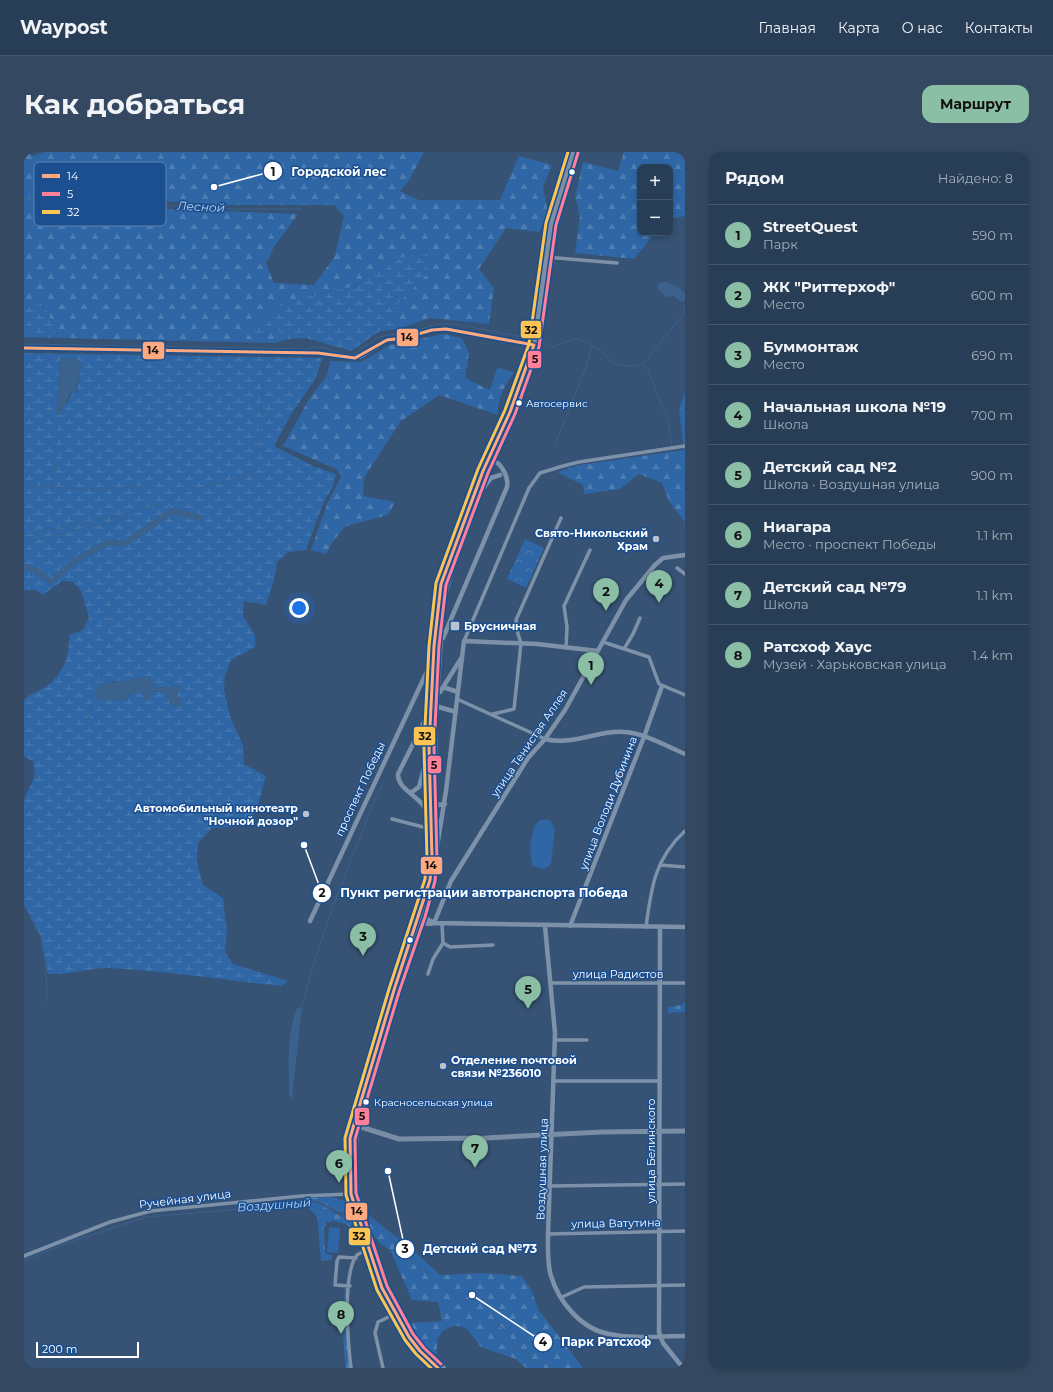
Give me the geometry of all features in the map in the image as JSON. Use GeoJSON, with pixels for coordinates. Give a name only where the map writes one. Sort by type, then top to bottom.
{"type":"FeatureCollection","features":[{"type":"Feature","properties":{"kind":"main road"},"geometry":{"type":"LineString","coordinates":[[444,1368],[426,1353],[413,1337],[385,1287],[358,1215],[353,1195],[349,1151],[355,1125],[394,990],[420,923],[428,888],[431,868],[429,747],[433,722],[444,596],[451,571],[481,490],[487,469],[493,460],[534,345],[545,257],[551,224],[573,152]]}},
{"type":"Feature","properties":{"kind":"main road"},"geometry":{"type":"LineString","coordinates":[[422,916],[432,891],[436,856],[433,722],[436,619],[439,595],[445,569],[510,412]]}},
{"type":"Feature","properties":{"kind":"main road"},"geometry":{"type":"LineString","coordinates":[[355,1125],[399,1139],[486,1138],[552,1134],[685,1131]]}},
{"type":"Feature","properties":{"kind":"main road"},"geometry":{"type":"LineString","coordinates":[[370,1248],[382,1288],[395,1314],[412,1341],[438,1368]]}},
{"type":"Feature","properties":{"kind":"street"},"geometry":{"type":"LineString","coordinates":[[545,257],[617,263]]}},
{"type":"Feature","properties":{"kind":"street"},"geometry":{"type":"LineString","coordinates":[[24,348],[318,353],[350,358],[361,356],[387,340],[446,329],[534,345]]}},
{"type":"Feature","properties":{"kind":"street"},"geometry":{"type":"LineString","coordinates":[[436,856],[445,804],[464,640],[529,488],[540,473],[579,462],[685,446]]}},
{"type":"Feature","properties":{"kind":"street"},"geometry":{"type":"LineString","coordinates":[[443,638],[507,487],[507,478],[498,463],[493,460]]}},
{"type":"Feature","properties":{"kind":"street"},"geometry":{"type":"LineString","coordinates":[[487,469],[507,478]]}},
{"type":"Feature","properties":{"kind":"street"},"geometry":{"type":"LineString","coordinates":[[481,490],[491,478],[500,475]]}},
{"type":"Feature","properties":{"kind":"street"},"geometry":{"type":"LineString","coordinates":[[493,714],[514,709],[521,643],[516,620],[561,518]]}},
{"type":"Feature","properties":{"kind":"street"},"geometry":{"type":"LineString","coordinates":[[566,648],[567,627],[564,606],[590,550]]}},
{"type":"Feature","properties":{"kind":"street","name":"улица Тенистая Аллея"},"geometry":{"type":"LineString","coordinates":[[434,923],[451,881],[528,758],[545,739],[565,710],[626,600],[655,564],[663,558],[685,555]]}},
{"type":"Feature","properties":{"kind":"street"},"geometry":{"type":"LineString","coordinates":[[677,568],[685,574]]}},
{"type":"Feature","properties":{"kind":"street"},"geometry":{"type":"LineString","coordinates":[[624,649],[640,618]]}},
{"type":"Feature","properties":{"kind":"street"},"geometry":{"type":"LineString","coordinates":[[464,640],[521,643],[598,651]]}},
{"type":"Feature","properties":{"kind":"street"},"geometry":{"type":"LineString","coordinates":[[603,642],[649,657],[659,684],[685,695]]}},
{"type":"Feature","properties":{"kind":"street"},"geometry":{"type":"LineString","coordinates":[[440,692],[462,657]]}},
{"type":"Feature","properties":{"kind":"street","name":"проспект Победы"},"geometry":{"type":"LineString","coordinates":[[310,921],[430,665]]}},
{"type":"Feature","properties":{"kind":"street","name":"улица Володи Дубинина"},"geometry":{"type":"LineString","coordinates":[[570,926],[644,737],[662,686]]}},
{"type":"Feature","properties":{"kind":"street"},"geometry":{"type":"LineString","coordinates":[[443,687],[458,692]]}},
{"type":"Feature","properties":{"kind":"street"},"geometry":{"type":"LineString","coordinates":[[457,699],[493,714],[545,739],[565,741],[624,732],[644,737],[685,754]]}},
{"type":"Feature","properties":{"kind":"street"},"geometry":{"type":"LineString","coordinates":[[439,708],[456,712]]}},
{"type":"Feature","properties":{"kind":"street"},"geometry":{"type":"LineString","coordinates":[[428,716],[398,774],[398,782],[424,805],[430,816]]}},
{"type":"Feature","properties":{"kind":"street"},"geometry":{"type":"LineString","coordinates":[[409,792],[412,792],[418,787],[429,747]]}},
{"type":"Feature","properties":{"kind":"street"},"geometry":{"type":"LineString","coordinates":[[434,799],[438,805],[445,804]]}},
{"type":"Feature","properties":{"kind":"street"},"geometry":{"type":"LineString","coordinates":[[392,819],[423,827],[430,826]]}},
{"type":"Feature","properties":{"kind":"street"},"geometry":{"type":"LineString","coordinates":[[646,927],[654,878],[664,853],[685,831]]}},
{"type":"Feature","properties":{"kind":"street"},"geometry":{"type":"LineString","coordinates":[[660,864],[685,867]]}},
{"type":"Feature","properties":{"kind":"street"},"geometry":{"type":"LineString","coordinates":[[422,916],[434,923]]}},
{"type":"Feature","properties":{"kind":"street"},"geometry":{"type":"LineString","coordinates":[[420,923],[685,927]]}},
{"type":"Feature","properties":{"kind":"street"},"geometry":{"type":"LineString","coordinates":[[428,974],[433,959],[443,943],[442,924]]}},
{"type":"Feature","properties":{"kind":"street","name":"Воздушная улица"},"geometry":{"type":"LineString","coordinates":[[545,926],[552,983],[555,1040],[555,1081],[548,1234],[551,1276],[574,1315],[597,1331],[620,1336],[685,1336]]}},
{"type":"Feature","properties":{"kind":"street","name":"улица Белинского"},"geometry":{"type":"LineString","coordinates":[[660,927],[660,1336]]}},
{"type":"Feature","properties":{"kind":"street"},"geometry":{"type":"LineString","coordinates":[[443,943],[450,947],[493,945]]}},
{"type":"Feature","properties":{"kind":"street","name":"улица Радистов"},"geometry":{"type":"LineString","coordinates":[[552,983],[685,983]]}},
{"type":"Feature","properties":{"kind":"street"},"geometry":{"type":"LineString","coordinates":[[555,1040],[587,1040]]}},
{"type":"Feature","properties":{"kind":"street"},"geometry":{"type":"LineString","coordinates":[[555,1081],[660,1081]]}},
{"type":"Feature","properties":{"kind":"street"},"geometry":{"type":"LineString","coordinates":[[550,1186],[685,1184]]}},
{"type":"Feature","properties":{"kind":"street","name":"Ручейная улица"},"geometry":{"type":"LineString","coordinates":[[24,1256],[110,1222],[151,1211],[301,1196],[353,1195]]}},
{"type":"Feature","properties":{"kind":"street","name":"улица Ватутина"},"geometry":{"type":"LineString","coordinates":[[548,1234],[685,1231]]}},
{"type":"Feature","properties":{"kind":"street"},"geometry":{"type":"LineString","coordinates":[[351,1368],[347,1321],[352,1265],[358,1254],[370,1248]]}},
{"type":"Feature","properties":{"kind":"street"},"geometry":{"type":"LineString","coordinates":[[350,1286],[335,1285],[337,1261],[339,1257],[356,1258]]}},
{"type":"Feature","properties":{"kind":"street"},"geometry":{"type":"LineString","coordinates":[[562,1297],[584,1287],[685,1285]]}},
{"type":"Feature","properties":{"kind":"street"},"geometry":{"type":"LineString","coordinates":[[383,1368],[375,1333],[378,1322],[395,1314]]}},
{"type":"Feature","properties":{"kind":"street"},"geometry":{"type":"LineString","coordinates":[[660,1336],[683,1368]]}},
{"type":"Feature","properties":{"kind":"green space"},"geometry":{"type":"Polygon","coordinates":[[[24,152],[34,156],[44,152],[424,152],[408,182],[400,191],[419,200],[500,200],[519,156],[552,165],[543,187],[548,213],[539,232],[506,228],[479,269],[494,288],[489,324],[429,318],[399,329],[392,310],[428,273],[427,250],[377,265],[356,286],[306,297],[275,308],[253,338],[277,329],[288,339],[276,343],[58,338],[46,308],[24,299],[24,205],[34,205],[34,226],[166,226],[166,209],[298,214],[274,247],[266,263],[274,283],[314,285],[335,256],[344,216],[334,205],[228,205],[166,201],[166,162],[34,162],[34,194],[24,193],[24,152]]]}},
{"type":"Feature","properties":{"kind":"green space"},"geometry":{"type":"Polygon","coordinates":[[[624,152],[685,152],[685,216],[673,218],[673,164],[637,164],[637,236],[653,236],[634,259],[575,253],[580,216],[575,196],[583,162],[618,171],[624,152]]]}},
{"type":"Feature","properties":{"kind":"green space"},"geometry":{"type":"Polygon","coordinates":[[[24,193],[34,194],[34,205],[24,205],[24,193]]]}},
{"type":"Feature","properties":{"kind":"green space"},"geometry":{"type":"Polygon","coordinates":[[[428,250],[428,273],[392,310],[399,329],[380,331],[351,351],[306,338],[288,339],[277,329],[253,338],[244,333],[275,308],[306,297],[356,286],[377,265],[428,250]]]}},
{"type":"Feature","properties":{"kind":"green space"},"geometry":{"type":"Polygon","coordinates":[[[24,299],[46,308],[58,338],[24,337],[24,299]]]}},
{"type":"Feature","properties":{"kind":"green space"},"geometry":{"type":"Polygon","coordinates":[[[444,334],[462,338],[469,353],[465,378],[490,390],[497,368],[514,372],[500,398],[498,415],[439,395],[400,422],[364,478],[363,496],[395,502],[388,515],[346,526],[333,541],[326,554],[311,550],[328,502],[341,477],[336,469],[283,446],[308,401],[327,375],[330,361],[361,362],[390,345],[444,334]]]}},
{"type":"Feature","properties":{"kind":"green space"},"geometry":{"type":"Polygon","coordinates":[[[24,353],[322,358],[316,378],[290,416],[274,446],[313,466],[336,474],[333,487],[324,501],[306,550],[288,552],[277,562],[274,580],[266,605],[244,601],[243,616],[255,635],[255,647],[231,660],[225,675],[224,690],[230,717],[243,745],[244,764],[266,776],[257,809],[244,826],[212,828],[198,843],[197,862],[203,885],[223,898],[227,931],[225,952],[232,963],[236,965],[288,981],[281,986],[131,969],[109,968],[48,974],[41,937],[24,904],[24,800],[35,775],[33,761],[24,757],[24,700],[48,685],[58,675],[67,656],[69,635],[83,630],[89,618],[81,590],[73,582],[62,581],[43,595],[35,590],[24,590],[24,353]],[[60,358],[57,405],[67,403],[73,391],[77,392],[81,364],[79,360],[60,358]],[[149,678],[111,682],[96,699],[124,700],[133,693],[143,693],[145,701],[148,701],[151,691],[163,692],[168,697],[171,705],[180,686],[156,688],[149,678]]]}},
{"type":"Feature","properties":{"kind":"green space"},"geometry":{"type":"Polygon","coordinates":[[[685,390],[685,522],[669,501],[662,483],[639,474],[620,489],[584,494],[583,485],[557,472],[580,465],[684,450],[679,411],[685,390]]]}},
{"type":"Feature","properties":{"kind":"green space"},"geometry":{"type":"Polygon","coordinates":[[[525,539],[544,548],[526,588],[507,579],[525,539]]]}},
{"type":"Feature","properties":{"kind":"green space"},"geometry":{"type":"Polygon","coordinates":[[[541,820],[550,820],[555,829],[551,863],[544,869],[533,866],[531,862],[530,849],[534,828],[541,820]]]}},
{"type":"Feature","properties":{"kind":"green space"},"geometry":{"type":"Polygon","coordinates":[[[685,1002],[685,1012],[668,1013],[668,1007],[681,1005],[685,1002]]]}},
{"type":"Feature","properties":{"kind":"green space"},"geometry":{"type":"Polygon","coordinates":[[[330,1197],[351,1202],[355,1214],[342,1213],[320,1203],[308,1200],[308,1198],[330,1197]]]}},
{"type":"Feature","properties":{"kind":"green space"},"geometry":{"type":"Polygon","coordinates":[[[308,1202],[320,1204],[342,1216],[355,1217],[363,1242],[357,1241],[348,1225],[334,1221],[327,1222],[324,1228],[325,1253],[332,1255],[332,1260],[321,1261],[317,1216],[309,1209],[308,1202]]]}},
{"type":"Feature","properties":{"kind":"green space"},"geometry":{"type":"Polygon","coordinates":[[[370,1216],[413,1250],[440,1275],[484,1273],[522,1276],[532,1291],[538,1309],[583,1368],[526,1368],[516,1359],[481,1347],[466,1328],[459,1326],[452,1326],[443,1331],[437,1339],[437,1353],[433,1356],[417,1336],[411,1323],[442,1321],[438,1302],[412,1300],[390,1250],[379,1243],[369,1228],[370,1216]]]}},
{"type":"Feature","properties":{"kind":"green space"},"geometry":{"type":"Polygon","coordinates":[[[329,1227],[340,1228],[338,1253],[327,1252],[329,1227]]]}},
{"type":"Feature","properties":{"kind":"green space"},"geometry":{"type":"Polygon","coordinates":[[[345,1288],[348,1288],[346,1321],[350,1368],[346,1368],[343,1338],[345,1288]]]}},
{"type":"Feature","properties":{"kind":"shaded area"},"geometry":{"type":"Polygon","coordinates":[[[665,282],[677,286],[685,293],[685,300],[681,302],[674,296],[667,297],[657,288],[659,283],[665,282]]]}},
{"type":"Feature","properties":{"kind":"shaded area"},"geometry":{"type":"Polygon","coordinates":[[[60,358],[79,360],[81,364],[76,392],[72,391],[59,415],[56,414],[60,358]]]}},
{"type":"Feature","properties":{"kind":"shaded area"},"geometry":{"type":"Polygon","coordinates":[[[142,677],[149,678],[156,688],[180,686],[183,688],[176,694],[183,700],[181,705],[176,708],[172,705],[163,692],[151,691],[148,702],[145,701],[143,693],[133,693],[124,700],[96,699],[96,692],[99,685],[142,677]]]}},
{"type":"Feature","properties":{"kind":"shaded area"},"geometry":{"type":"Polygon","coordinates":[[[302,1006],[292,1100],[289,1095],[291,1029],[297,1008],[302,1006]]]}},
{"type":"Feature","properties":{"kind":"waterway","name":"Лесной"},"geometry":{"type":"LineString","coordinates":[[113,162],[114,152]]}},
{"type":"Feature","properties":{"kind":"waterway","name":"Лесной"},"geometry":{"type":"LineString","coordinates":[[24,199],[34,199]]}},
{"type":"Feature","properties":{"kind":"waterway","name":"Лесной"},"geometry":{"type":"LineString","coordinates":[[166,205],[213,209],[303,209]]}},
{"type":"Feature","properties":{"kind":"waterway"},"geometry":{"type":"LineString","coordinates":[[538,340],[552,347],[578,338],[603,352],[611,361],[618,365],[637,366],[645,362],[684,313],[685,309]]}},
{"type":"Feature","properties":{"kind":"waterway"},"geometry":{"type":"LineString","coordinates":[[350,355],[355,354],[377,338],[386,335],[403,334],[439,324],[455,324],[532,339]]}},
{"type":"Feature","properties":{"kind":"waterway"},"geometry":{"type":"LineString","coordinates":[[24,344],[306,349],[316,347],[347,355]]}},
{"type":"Feature","properties":{"kind":"waterway"},"geometry":{"type":"LineString","coordinates":[[555,445],[586,367],[592,345]]}},
{"type":"Feature","properties":{"kind":"waterway"},"geometry":{"type":"LineString","coordinates":[[24,535],[125,514],[167,502],[185,492],[254,474],[257,467],[264,364]]}},
{"type":"Feature","properties":{"kind":"waterway"},"geometry":{"type":"LineString","coordinates":[[643,364],[647,368],[667,416],[672,445],[669,455],[671,466],[685,479]]}},
{"type":"Feature","properties":{"kind":"waterway"},"geometry":{"type":"LineString","coordinates":[[53,486],[58,415]]}},
{"type":"Feature","properties":{"kind":"waterway"},"geometry":{"type":"LineString","coordinates":[[24,485],[88,489],[151,485]]}},
{"type":"Feature","properties":{"kind":"waterway"},"geometry":{"type":"LineString","coordinates":[[167,503],[171,512]]}},
{"type":"Feature","properties":{"kind":"waterway"},"geometry":{"type":"LineString","coordinates":[[24,567],[35,570],[52,582],[72,562],[107,543],[125,543],[172,511],[201,518]]}},
{"type":"Feature","properties":{"kind":"waterway"},"geometry":{"type":"LineString","coordinates":[[24,542],[133,517]]}},
{"type":"Feature","properties":{"kind":"waterway"},"geometry":{"type":"LineString","coordinates":[[99,685],[113,597]]}},
{"type":"Feature","properties":{"kind":"waterway"},"geometry":{"type":"LineString","coordinates":[[87,725],[92,700],[98,688]]}},
{"type":"Feature","properties":{"kind":"waterway"},"geometry":{"type":"LineString","coordinates":[[302,1006],[328,920],[349,864],[383,782]]}},
{"type":"Feature","properties":{"kind":"waterway"},"geometry":{"type":"LineString","coordinates":[[24,904],[41,937],[46,964],[47,1002]]}},
{"type":"Feature","properties":{"kind":"waterway","name":"Воздушный"},"geometry":{"type":"LineString","coordinates":[[24,1261],[64,1244],[146,1217],[255,1208],[280,1203],[314,1201],[347,1217],[358,1215]]}},
{"type":"Feature","properties":{"kind":"waterway"},"geometry":{"type":"LineString","coordinates":[[342,1214],[346,1206]]}},
{"type":"Feature","properties":{"kind":"waterway","name":"Воздушный"},"geometry":{"type":"LineString","coordinates":[[363,1215],[368,1216],[391,1236],[398,1248],[405,1253],[419,1270],[425,1272],[447,1291],[466,1300],[484,1299],[496,1319],[496,1325],[507,1332],[515,1350],[520,1349],[529,1353],[531,1361],[548,1364],[554,1368]]}},
{"type":"Feature","properties":{"kind":"transit line","name":"32"},"geometry":{"type":"LineString","coordinates":[[431,1368],[416,1354],[405,1340],[377,1290],[346,1195],[345,1138],[389,989],[425,879],[427,858],[424,747],[429,646],[436,583],[478,469],[505,410],[529,344],[546,223],[568,152]]}},
{"type":"Feature","properties":{"kind":"transit line","name":"5"},"geometry":{"type":"LineString","coordinates":[[441,1364],[424,1348],[413,1334],[387,1286],[356,1193],[355,1139],[399,992],[425,917],[435,881],[437,858],[434,747],[439,646],[446,585],[488,473],[515,414],[539,347],[556,225],[578,153]]}},
{"type":"Feature","properties":{"kind":"transit line","name":"14"},"geometry":{"type":"LineString","coordinates":[[24,348],[318,353],[355,358],[387,340],[404,338],[432,330],[446,329],[534,345]]}},
{"type":"Feature","properties":{"kind":"transit line","name":"14"},"geometry":{"type":"LineString","coordinates":[[438,1368],[420,1351],[409,1337],[382,1288],[351,1194],[350,1138],[394,990],[430,880],[432,858],[429,747],[434,646],[441,584],[483,471],[510,412],[534,345]]}},
{"type":"Feature","properties":{"kind":"place","name":"Городской лес"},"geometry":{"type":"Point","coordinates":[214,187]}},
{"type":"Feature","properties":{"kind":"place","name":"Автосервис"},"geometry":{"type":"Point","coordinates":[519,403]}},
{"type":"Feature","properties":{"kind":"place","name":"Свято-Никольский Храм"},"geometry":{"type":"Point","coordinates":[656,539]}},
{"type":"Feature","properties":{"kind":"place","name":"Начальная школа №19"},"geometry":{"type":"Point","coordinates":[659,603]}},
{"type":"Feature","properties":{"kind":"place","name":"ЖК \"Риттерхоф\""},"geometry":{"type":"Point","coordinates":[606,611]}},
{"type":"Feature","properties":{"kind":"place","name":"Брусничная"},"geometry":{"type":"Point","coordinates":[455,626]}},
{"type":"Feature","properties":{"kind":"place","name":"StreetQuest"},"geometry":{"type":"Point","coordinates":[591,685]}},
{"type":"Feature","properties":{"kind":"place","name":"Автомобильный кинотеатр \"Ночной дозор\""},"geometry":{"type":"Point","coordinates":[306,814]}},
{"type":"Feature","properties":{"kind":"place","name":"Пункт регистрации автотранспорта Победа"},"geometry":{"type":"Point","coordinates":[304,845]}},
{"type":"Feature","properties":{"kind":"place","name":"Буммонтаж"},"geometry":{"type":"Point","coordinates":[363,956]}},
{"type":"Feature","properties":{"kind":"place","name":"Детский сад №2"},"geometry":{"type":"Point","coordinates":[528,1009]}},
{"type":"Feature","properties":{"kind":"place","name":"Отделение почтовой связи №236010"},"geometry":{"type":"Point","coordinates":[443,1066]}},
{"type":"Feature","properties":{"kind":"place","name":"Красносельская улица"},"geometry":{"type":"Point","coordinates":[366,1102]}},
{"type":"Feature","properties":{"kind":"place","name":"Детский сад №79"},"geometry":{"type":"Point","coordinates":[475,1168]}},
{"type":"Feature","properties":{"kind":"place","name":"Детский сад №73"},"geometry":{"type":"Point","coordinates":[388,1171]}},
{"type":"Feature","properties":{"kind":"place","name":"Ниагара"},"geometry":{"type":"Point","coordinates":[339,1183]}},
{"type":"Feature","properties":{"kind":"place","name":"Парк Ратсхоф"},"geometry":{"type":"Point","coordinates":[472,1295]}},
{"type":"Feature","properties":{"kind":"place","name":"Ратсхоф Хаус"},"geometry":{"type":"Point","coordinates":[341,1334]}}]}
